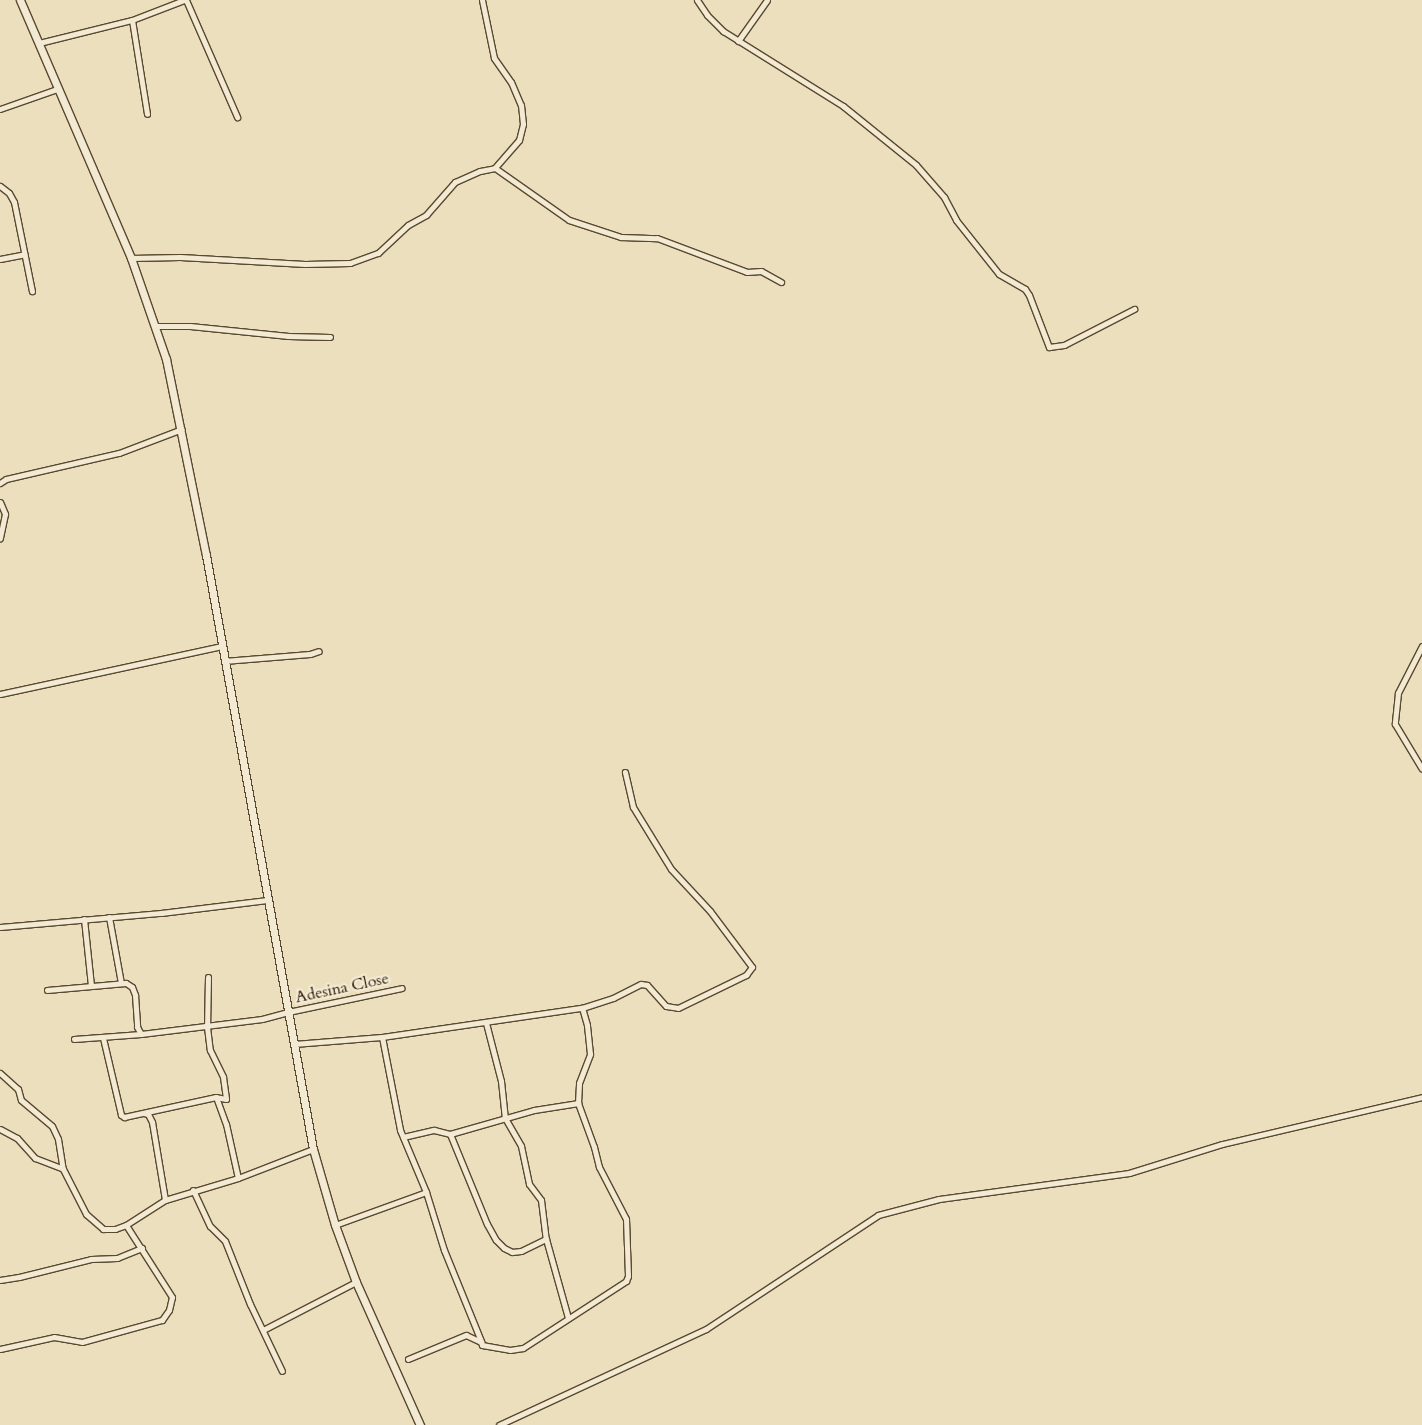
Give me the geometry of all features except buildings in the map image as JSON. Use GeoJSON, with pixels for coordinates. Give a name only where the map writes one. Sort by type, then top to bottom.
{"type":"FeatureCollection","features":[{"type":"Feature","properties":{"kind":"main road"},"geometry":{"type":"LineString","coordinates":[[20,0],[131,258],[166,359],[182,429],[313,1149],[335,1224],[356,1282],[420,1425]]}},
{"type":"Feature","properties":{"kind":"street"},"geometry":{"type":"LineString","coordinates":[[38,43],[132,20],[185,0],[237,117]]}},
{"type":"Feature","properties":{"kind":"street"},"geometry":{"type":"LineString","coordinates":[[131,258],[180,257],[305,264],[350,262],[378,253],[408,225],[426,215],[455,182],[480,171],[495,168],[519,140],[523,124],[521,105],[511,82],[494,58],[482,0]]}},
{"type":"Feature","properties":{"kind":"street"},"geometry":{"type":"LineString","coordinates":[[696,0],[717,26],[843,106],[916,165],[944,197],[956,220],[999,274],[1025,289],[1029,294],[1050,347],[1064,345],[1134,309]]}},
{"type":"Feature","properties":{"kind":"street"},"geometry":{"type":"LineString","coordinates":[[738,41],[767,0]]}},
{"type":"Feature","properties":{"kind":"street"},"geometry":{"type":"LineString","coordinates":[[132,20],[147,114]]}},
{"type":"Feature","properties":{"kind":"street"},"geometry":{"type":"LineString","coordinates":[[0,109],[57,89]]}},
{"type":"Feature","properties":{"kind":"street"},"geometry":{"type":"LineString","coordinates":[[495,168],[569,220],[621,237],[657,238],[747,272],[761,271],[781,282]]}},
{"type":"Feature","properties":{"kind":"street"},"geometry":{"type":"LineString","coordinates":[[0,186],[9,193],[14,202],[32,291]]}},
{"type":"Feature","properties":{"kind":"street"},"geometry":{"type":"LineString","coordinates":[[0,259],[25,254]]}},
{"type":"Feature","properties":{"kind":"street"},"geometry":{"type":"LineString","coordinates":[[155,326],[190,326],[288,336],[330,337]]}},
{"type":"Feature","properties":{"kind":"street"},"geometry":{"type":"LineString","coordinates":[[0,483],[6,479],[119,453],[182,429]]}},
{"type":"Feature","properties":{"kind":"street"},"geometry":{"type":"LineString","coordinates":[[0,502],[5,514],[0,538]]}},
{"type":"Feature","properties":{"kind":"street"},"geometry":{"type":"LineString","coordinates":[[0,694],[222,646]]}},
{"type":"Feature","properties":{"kind":"street"},"geometry":{"type":"LineString","coordinates":[[1422,646],[1398,693],[1395,724],[1422,769]]}},
{"type":"Feature","properties":{"kind":"street"},"geometry":{"type":"LineString","coordinates":[[224,661],[310,654],[319,651]]}},
{"type":"Feature","properties":{"kind":"street"},"geometry":{"type":"LineString","coordinates":[[294,1044],[382,1036],[582,1008],[613,998],[641,984],[647,985],[666,1006],[678,1008],[746,975],[752,967],[710,911],[671,869],[633,807],[625,772]]}},
{"type":"Feature","properties":{"kind":"street"},"geometry":{"type":"LineString","coordinates":[[0,927],[268,900]]}},
{"type":"Feature","properties":{"kind":"street"},"geometry":{"type":"LineString","coordinates":[[109,917],[121,983]]}},
{"type":"Feature","properties":{"kind":"street"},"geometry":{"type":"LineString","coordinates":[[84,919],[91,986]]}},
{"type":"Feature","properties":{"kind":"street"},"geometry":{"type":"LineString","coordinates":[[103,1038],[121,1115],[129,1117],[216,1097],[226,1099],[223,1077],[210,1050],[207,1027],[208,977]]}},
{"type":"Feature","properties":{"kind":"street"},"geometry":{"type":"LineString","coordinates":[[47,990],[106,986],[121,983],[132,987],[135,995],[137,1027],[141,1034]]}},
{"type":"Feature","properties":{"kind":"street","name":"Adesina Close"},"geometry":{"type":"LineString","coordinates":[[74,1039],[103,1038],[207,1027],[262,1019],[402,988]]}},
{"type":"Feature","properties":{"kind":"street"},"geometry":{"type":"LineString","coordinates":[[408,1359],[466,1335],[482,1344],[516,1350],[622,1285],[628,1276],[626,1219],[598,1167],[594,1147],[578,1103],[579,1083],[590,1054],[587,1025],[582,1008]]}},
{"type":"Feature","properties":{"kind":"street"},"geometry":{"type":"LineString","coordinates":[[486,1022],[501,1081],[505,1118],[520,1146],[529,1184],[541,1200],[546,1239],[568,1318]]}},
{"type":"Feature","properties":{"kind":"street"},"geometry":{"type":"LineString","coordinates":[[382,1036],[403,1137],[426,1192],[444,1250],[481,1342]]}},
{"type":"Feature","properties":{"kind":"street"},"geometry":{"type":"LineString","coordinates":[[0,1073],[18,1089],[21,1100],[52,1126],[58,1140],[63,1169],[86,1214],[103,1229],[115,1229],[126,1225],[165,1200],[238,1178],[313,1149]]}},
{"type":"Feature","properties":{"kind":"street"},"geometry":{"type":"LineString","coordinates":[[216,1097],[226,1124],[238,1178]]}},
{"type":"Feature","properties":{"kind":"street"},"geometry":{"type":"LineString","coordinates":[[499,1425],[706,1329],[878,1215],[939,1199],[1129,1173],[1222,1144],[1422,1097]]}},
{"type":"Feature","properties":{"kind":"street"},"geometry":{"type":"LineString","coordinates":[[403,1137],[434,1130],[450,1134],[534,1110],[578,1103]]}},
{"type":"Feature","properties":{"kind":"street"},"geometry":{"type":"LineString","coordinates":[[143,1113],[148,1114],[152,1122],[165,1200]]}},
{"type":"Feature","properties":{"kind":"street"},"geometry":{"type":"LineString","coordinates":[[0,1129],[17,1138],[35,1158],[63,1169]]}},
{"type":"Feature","properties":{"kind":"street"},"geometry":{"type":"LineString","coordinates":[[450,1134],[496,1240],[512,1252],[521,1251],[546,1239]]}},
{"type":"Feature","properties":{"kind":"street"},"geometry":{"type":"LineString","coordinates":[[193,1190],[210,1226],[225,1241],[250,1304],[282,1371]]}},
{"type":"Feature","properties":{"kind":"street"},"geometry":{"type":"LineString","coordinates":[[335,1224],[426,1192]]}},
{"type":"Feature","properties":{"kind":"street"},"geometry":{"type":"LineString","coordinates":[[0,1349],[54,1337],[82,1342],[162,1320],[169,1310],[172,1297],[126,1225]]}},
{"type":"Feature","properties":{"kind":"street"},"geometry":{"type":"LineString","coordinates":[[0,1280],[19,1277],[91,1258],[117,1258],[142,1248]]}},
{"type":"Feature","properties":{"kind":"street"},"geometry":{"type":"LineString","coordinates":[[263,1330],[356,1282]]}}]}
